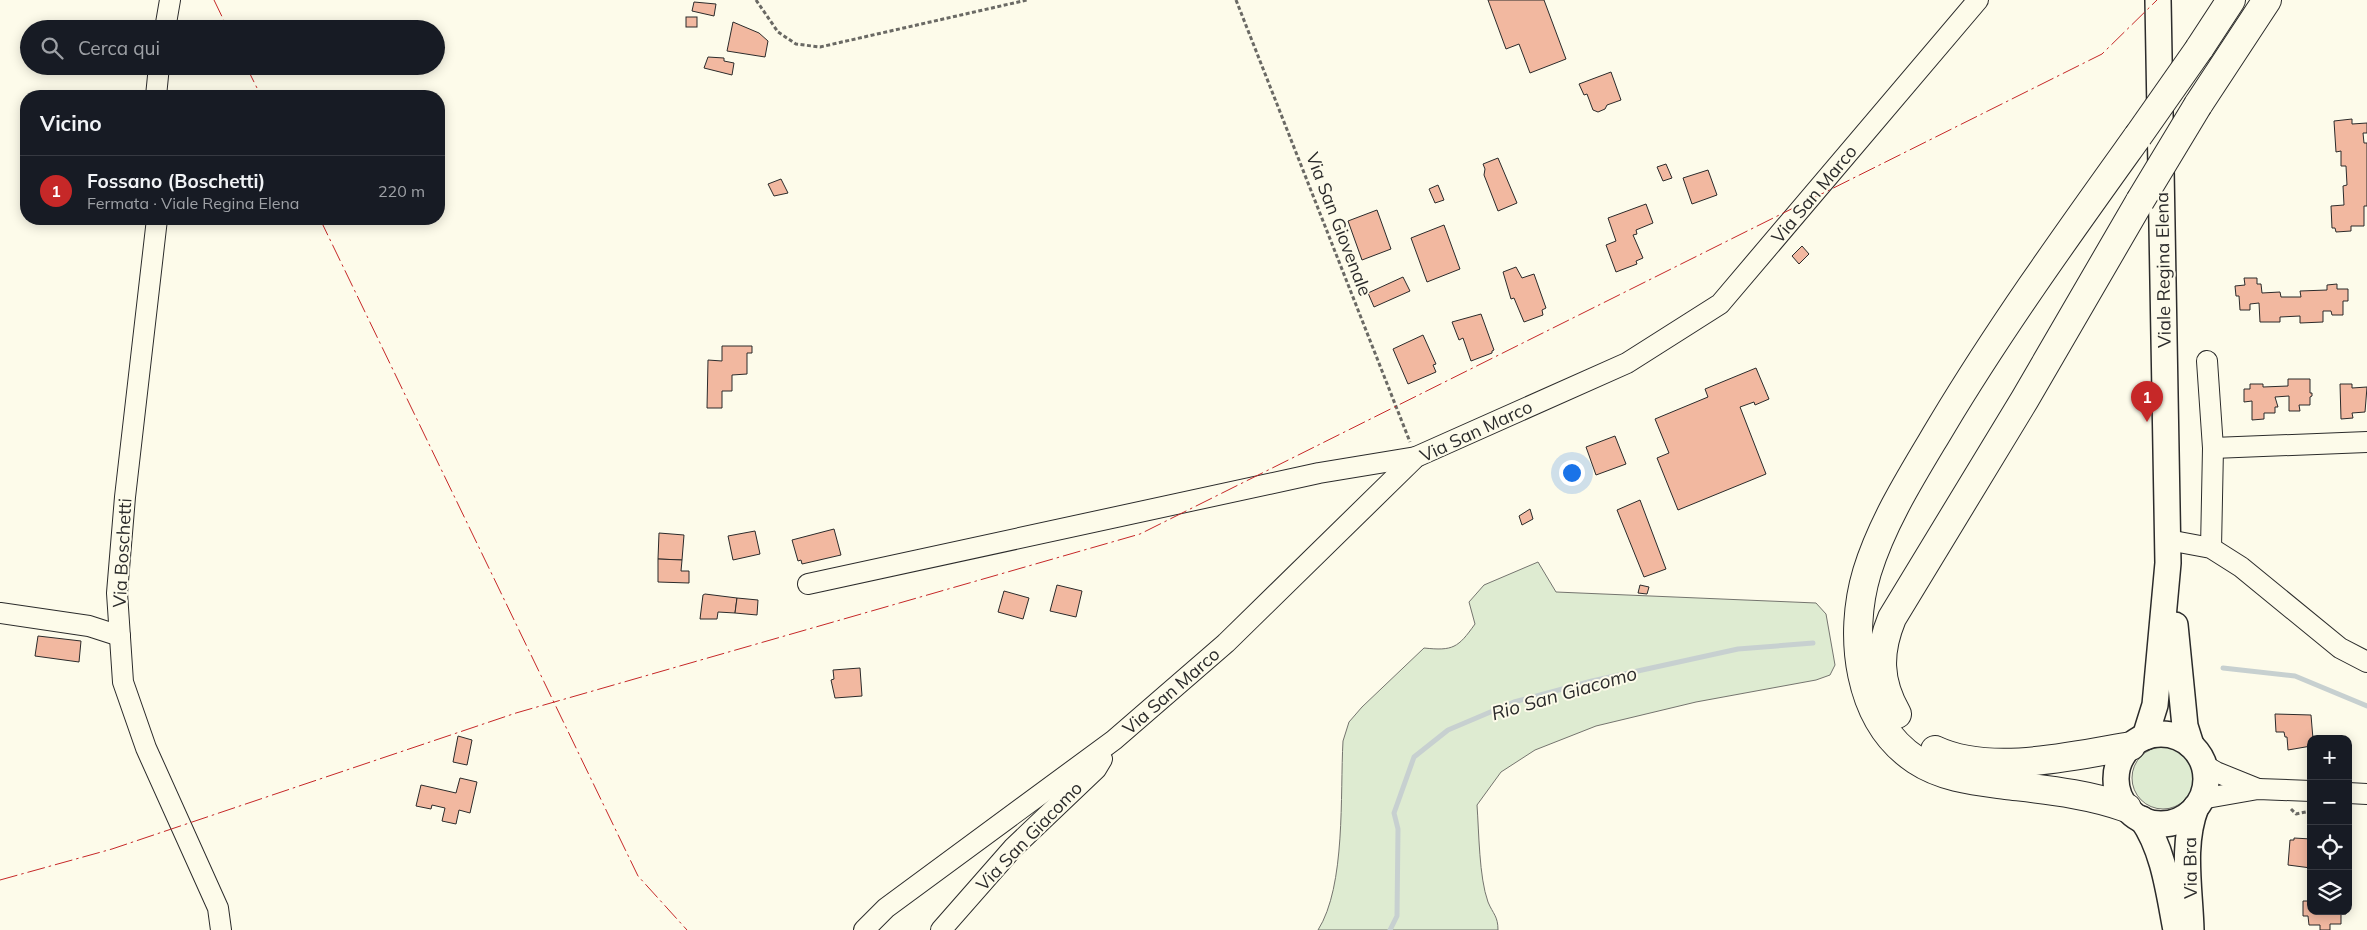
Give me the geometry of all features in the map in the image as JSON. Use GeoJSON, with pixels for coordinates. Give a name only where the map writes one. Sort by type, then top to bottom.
{"type":"FeatureCollection","features":[{"type":"Feature","properties":{"kind":"highway"},"geometry":{"type":"LineString","coordinates":[[2134,814],[2110,802],[2072,794],[1970,780],[1932,770],[1915,760],[1888,733],[1874,709],[1862,677],[1857,653],[1856,632],[1867,573],[1883,532],[1909,480],[1984,355],[2046,264],[2199,49],[2231,0]]}},
{"type":"Feature","properties":{"kind":"highway"},"geometry":{"type":"LineString","coordinates":[[2138,742],[2011,762],[1966,760],[1940,752],[1926,746],[1914,736],[1897,714],[1885,687],[1882,653],[1884,638],[1904,598],[2025,399],[2140,201],[2198,105],[2267,0]]}},
{"type":"Feature","properties":{"kind":"main road","name":"Viale Regina Elena"},"geometry":{"type":"LineString","coordinates":[[2158,0],[2168,552],[2185,726],[2197,755]]}},
{"type":"Feature","properties":{"kind":"main road","name":"Viale Regina Elena"},"geometry":{"type":"LineString","coordinates":[[2138,742],[2155,705],[2168,552]]}},
{"type":"Feature","properties":{"kind":"main road"},"geometry":{"type":"LineString","coordinates":[[2169,735],[2181,739],[2197,755],[2206,782],[2198,803],[2186,816],[2163,824],[2134,814],[2120,798],[2116,776],[2121,760],[2138,742],[2169,735]]}},
{"type":"Feature","properties":{"kind":"main road","name":"Via Bra"},"geometry":{"type":"LineString","coordinates":[[2191,930],[2188,846],[2190,826],[2198,803]]}},
{"type":"Feature","properties":{"kind":"main road","name":"Via Bra"},"geometry":{"type":"LineString","coordinates":[[2134,814],[2151,835],[2164,870],[2176,930]]}},
{"type":"Feature","properties":{"kind":"street"},"geometry":{"type":"LineString","coordinates":[[167,20],[170,0]]}},
{"type":"Feature","properties":{"kind":"street","name":"Via San Marco"},"geometry":{"type":"LineString","coordinates":[[864,930],[886,908],[1114,740],[1226,643],[1416,457],[1627,363],[1720,304],[1978,0]]}},
{"type":"Feature","properties":{"kind":"street"},"geometry":{"type":"LineString","coordinates":[[157,90],[158,75]]}},
{"type":"Feature","properties":{"kind":"street","name":"Via Boschetti"},"geometry":{"type":"LineString","coordinates":[[156,225],[125,497],[117,593],[123,682],[146,748],[218,908],[221,930]]}},
{"type":"Feature","properties":{"kind":"street"},"geometry":{"type":"LineString","coordinates":[[2207,361],[2213,448],[2211,548]]}},
{"type":"Feature","properties":{"kind":"street"},"geometry":{"type":"LineString","coordinates":[[2213,448],[2367,442]]}},
{"type":"Feature","properties":{"kind":"street"},"geometry":{"type":"LineString","coordinates":[[808,584],[1310,475],[1416,457]]}},
{"type":"Feature","properties":{"kind":"street"},"geometry":{"type":"LineString","coordinates":[[2168,552],[2211,548],[2241,567],[2340,648],[2367,662]]}},
{"type":"Feature","properties":{"kind":"street"},"geometry":{"type":"LineString","coordinates":[[0,613],[89,626],[120,636]]}},
{"type":"Feature","properties":{"kind":"street","name":"Via San Giacomo"},"geometry":{"type":"LineString","coordinates":[[941,930],[1014,848],[1096,769],[1114,740]]}},
{"type":"Feature","properties":{"kind":"street"},"geometry":{"type":"LineString","coordinates":[[2197,755],[2216,772],[2258,789]]}},
{"type":"Feature","properties":{"kind":"street"},"geometry":{"type":"LineString","coordinates":[[2198,803],[2258,789],[2307,791]]}},
{"type":"Feature","properties":{"kind":"street"},"geometry":{"type":"LineString","coordinates":[[2352,793],[2367,794]]}},
{"type":"Feature","properties":{"kind":"path"},"geometry":{"type":"LineString","coordinates":[[756,0],[778,32],[796,44],[820,47],[1027,0]]}},
{"type":"Feature","properties":{"kind":"path","name":"Via San Giovenale"},"geometry":{"type":"LineString","coordinates":[[1236,0],[1416,457]]}},
{"type":"Feature","properties":{"kind":"green space"},"geometry":{"type":"Polygon","coordinates":[[[1538,562],[1556,592],[1816,603],[1826,614],[1835,665],[1830,675],[1816,680],[1696,702],[1596,726],[1535,750],[1501,772],[1477,805],[1485,892],[1496,918],[1498,930],[1318,930],[1327,911],[1337,865],[1340,839],[1343,741],[1349,722],[1362,707],[1424,648],[1448,648],[1459,643],[1464,638],[1475,624],[1469,602],[1484,585],[1538,562]]]}},
{"type":"Feature","properties":{"kind":"green space"},"geometry":{"type":"Polygon","coordinates":[[[2163,747],[2175,750],[2185,756],[2191,766],[2194,778],[2191,790],[2185,800],[2175,806],[2163,809],[2151,806],[2141,800],[2135,790],[2132,778],[2135,766],[2141,756],[2151,750],[2163,747]]]}},
{"type":"Feature","properties":{"kind":"building"},"geometry":{"type":"Polygon","coordinates":[[[1488,0],[1544,0],[1566,59],[1530,73],[1519,44],[1506,49],[1488,0]]]}},
{"type":"Feature","properties":{"kind":"building"},"geometry":{"type":"Polygon","coordinates":[[[694,2],[716,4],[714,16],[692,11],[694,2]]]}},
{"type":"Feature","properties":{"kind":"building"},"geometry":{"type":"Polygon","coordinates":[[[686,17],[697,17],[697,27],[686,27],[686,17]]]}},
{"type":"Feature","properties":{"kind":"building"},"geometry":{"type":"Polygon","coordinates":[[[733,22],[759,33],[768,41],[765,57],[727,51],[733,22]]]}},
{"type":"Feature","properties":{"kind":"building"},"geometry":{"type":"Polygon","coordinates":[[[708,57],[724,58],[724,61],[734,63],[732,75],[704,68],[708,57]]]}},
{"type":"Feature","properties":{"kind":"building"},"geometry":{"type":"Polygon","coordinates":[[[1611,72],[1621,100],[1607,105],[1605,109],[1598,112],[1593,110],[1587,94],[1584,95],[1579,84],[1611,72]]]}},
{"type":"Feature","properties":{"kind":"building"},"geometry":{"type":"Polygon","coordinates":[[[2352,119],[2352,124],[2367,123],[2367,133],[2363,133],[2364,143],[2367,143],[2367,206],[2364,206],[2364,226],[2351,226],[2351,231],[2336,232],[2335,228],[2332,228],[2331,206],[2344,205],[2343,186],[2347,185],[2346,166],[2341,166],[2341,151],[2336,152],[2334,121],[2352,119]]]}},
{"type":"Feature","properties":{"kind":"building"},"geometry":{"type":"Polygon","coordinates":[[[1498,158],[1517,203],[1498,211],[1484,175],[1485,169],[1483,164],[1498,158]]]}},
{"type":"Feature","properties":{"kind":"building"},"geometry":{"type":"Polygon","coordinates":[[[1666,164],[1672,178],[1663,181],[1657,167],[1666,164]]]}},
{"type":"Feature","properties":{"kind":"building"},"geometry":{"type":"Polygon","coordinates":[[[1708,170],[1717,195],[1692,204],[1683,178],[1708,170]]]}},
{"type":"Feature","properties":{"kind":"building"},"geometry":{"type":"Polygon","coordinates":[[[781,179],[788,193],[774,196],[768,184],[781,179]]]}},
{"type":"Feature","properties":{"kind":"building"},"geometry":{"type":"Polygon","coordinates":[[[1438,185],[1444,200],[1435,203],[1429,189],[1438,185]]]}},
{"type":"Feature","properties":{"kind":"building"},"geometry":{"type":"Polygon","coordinates":[[[1646,204],[1653,223],[1636,230],[1637,234],[1633,235],[1643,258],[1636,261],[1637,264],[1616,272],[1606,245],[1616,241],[1608,218],[1646,204]]]}},
{"type":"Feature","properties":{"kind":"building"},"geometry":{"type":"Polygon","coordinates":[[[1377,210],[1391,249],[1362,260],[1348,221],[1377,210]]]}},
{"type":"Feature","properties":{"kind":"building"},"geometry":{"type":"Polygon","coordinates":[[[1444,225],[1460,269],[1427,282],[1411,238],[1444,225]]]}},
{"type":"Feature","properties":{"kind":"building"},"geometry":{"type":"Polygon","coordinates":[[[1802,246],[1809,254],[1799,264],[1792,256],[1802,246]]]}},
{"type":"Feature","properties":{"kind":"building"},"geometry":{"type":"Polygon","coordinates":[[[1516,267],[1522,278],[1534,274],[1546,308],[1542,310],[1543,315],[1524,322],[1514,298],[1511,299],[1503,272],[1516,267]]]}},
{"type":"Feature","properties":{"kind":"building"},"geometry":{"type":"Polygon","coordinates":[[[1403,277],[1410,291],[1374,307],[1368,293],[1403,277]]]}},
{"type":"Feature","properties":{"kind":"building"},"geometry":{"type":"Polygon","coordinates":[[[2244,278],[2257,278],[2257,284],[2261,284],[2262,293],[2280,292],[2281,297],[2301,297],[2300,291],[2327,290],[2327,285],[2337,284],[2337,289],[2348,289],[2348,301],[2343,301],[2343,315],[2332,315],[2331,311],[2323,311],[2323,322],[2300,323],[2300,316],[2280,317],[2280,322],[2260,322],[2259,303],[2250,304],[2250,310],[2240,310],[2239,296],[2236,296],[2235,286],[2245,285],[2244,278]]]}},
{"type":"Feature","properties":{"kind":"building"},"geometry":{"type":"Polygon","coordinates":[[[1481,314],[1494,350],[1492,353],[1471,361],[1463,338],[1459,340],[1452,322],[1481,314]]]}},
{"type":"Feature","properties":{"kind":"building"},"geometry":{"type":"Polygon","coordinates":[[[1423,335],[1436,364],[1433,365],[1436,372],[1408,384],[1393,349],[1423,335]]]}},
{"type":"Feature","properties":{"kind":"building"},"geometry":{"type":"Polygon","coordinates":[[[722,346],[752,346],[752,353],[747,353],[747,374],[732,375],[732,391],[722,391],[722,408],[707,408],[708,360],[722,361],[722,346]]]}},
{"type":"Feature","properties":{"kind":"building"},"geometry":{"type":"Polygon","coordinates":[[[1756,368],[1769,399],[1755,405],[1754,402],[1740,407],[1766,474],[1678,510],[1657,458],[1669,453],[1655,419],[1708,397],[1705,389],[1756,368]]]}},
{"type":"Feature","properties":{"kind":"building"},"geometry":{"type":"Polygon","coordinates":[[[2288,379],[2310,379],[2310,393],[2312,393],[2312,396],[2310,397],[2310,405],[2299,405],[2300,411],[2289,411],[2289,396],[2275,397],[2278,407],[2275,407],[2275,413],[2264,413],[2264,419],[2252,420],[2252,401],[2244,402],[2244,389],[2250,389],[2250,384],[2263,384],[2263,387],[2288,386],[2288,379]]]}},
{"type":"Feature","properties":{"kind":"building"},"geometry":{"type":"Polygon","coordinates":[[[2340,384],[2352,384],[2352,388],[2367,387],[2365,412],[2352,413],[2353,418],[2341,419],[2340,384]]]}},
{"type":"Feature","properties":{"kind":"building"},"geometry":{"type":"Polygon","coordinates":[[[1615,436],[1626,464],[1596,475],[1586,447],[1615,436]]]}},
{"type":"Feature","properties":{"kind":"building"},"geometry":{"type":"Polygon","coordinates":[[[1640,500],[1666,569],[1644,577],[1617,510],[1640,500]]]}},
{"type":"Feature","properties":{"kind":"building"},"geometry":{"type":"Polygon","coordinates":[[[1530,509],[1533,519],[1522,525],[1519,516],[1530,509]]]}},
{"type":"Feature","properties":{"kind":"building"},"geometry":{"type":"Polygon","coordinates":[[[834,529],[841,555],[802,564],[801,560],[798,561],[792,540],[834,529]]]}},
{"type":"Feature","properties":{"kind":"building"},"geometry":{"type":"Polygon","coordinates":[[[755,531],[760,554],[733,560],[728,536],[755,531]]]}},
{"type":"Feature","properties":{"kind":"building"},"geometry":{"type":"Polygon","coordinates":[[[659,533],[684,535],[682,560],[658,559],[659,533]]]}},
{"type":"Feature","properties":{"kind":"building"},"geometry":{"type":"Polygon","coordinates":[[[658,559],[682,560],[681,571],[689,571],[689,583],[658,582],[658,559]]]}},
{"type":"Feature","properties":{"kind":"building"},"geometry":{"type":"Polygon","coordinates":[[[1057,585],[1082,591],[1076,617],[1050,611],[1057,585]]]}},
{"type":"Feature","properties":{"kind":"building"},"geometry":{"type":"Polygon","coordinates":[[[1640,585],[1649,587],[1647,594],[1638,593],[1640,585]]]}},
{"type":"Feature","properties":{"kind":"building"},"geometry":{"type":"Polygon","coordinates":[[[1004,591],[1029,598],[1023,619],[998,612],[1004,591]]]}},
{"type":"Feature","properties":{"kind":"building"},"geometry":{"type":"Polygon","coordinates":[[[703,595],[737,598],[735,613],[718,612],[717,619],[700,619],[703,595]]]}},
{"type":"Feature","properties":{"kind":"building"},"geometry":{"type":"Polygon","coordinates":[[[737,598],[758,600],[757,615],[735,613],[737,598]]]}},
{"type":"Feature","properties":{"kind":"building"},"geometry":{"type":"Polygon","coordinates":[[[38,636],[81,641],[79,662],[35,656],[38,636]]]}},
{"type":"Feature","properties":{"kind":"building"},"geometry":{"type":"Polygon","coordinates":[[[860,668],[862,696],[835,698],[831,680],[834,679],[833,670],[860,668]]]}},
{"type":"Feature","properties":{"kind":"building"},"geometry":{"type":"Polygon","coordinates":[[[2275,714],[2311,715],[2313,735],[2307,735],[2307,747],[2288,750],[2287,737],[2285,737],[2284,732],[2276,732],[2275,714]]]}},
{"type":"Feature","properties":{"kind":"building"},"geometry":{"type":"Polygon","coordinates":[[[458,736],[472,740],[467,765],[453,762],[458,736]]]}},
{"type":"Feature","properties":{"kind":"building"},"geometry":{"type":"Polygon","coordinates":[[[460,778],[477,782],[470,813],[459,810],[456,824],[442,821],[445,808],[432,805],[431,809],[416,806],[421,785],[456,793],[460,778]]]}},
{"type":"Feature","properties":{"kind":"building"},"geometry":{"type":"Polygon","coordinates":[[[2294,838],[2307,839],[2307,867],[2288,865],[2290,840],[2294,840],[2294,838]]]}},
{"type":"Feature","properties":{"kind":"building"},"geometry":{"type":"Polygon","coordinates":[[[2303,901],[2307,901],[2307,915],[2341,915],[2341,924],[2330,924],[2330,930],[2320,930],[2320,925],[2309,925],[2308,916],[2303,916],[2303,901]]]}},
{"type":"Feature","properties":{"kind":"waterway","name":"Rio San Giacomo"},"geometry":{"type":"LineString","coordinates":[[1390,930],[1397,916],[1398,829],[1394,813],[1414,757],[1448,730],[1514,702],[1592,681],[1738,649],[1813,643]]}},
{"type":"Feature","properties":{"kind":"waterway","name":"Rio San Giacomo"},"geometry":{"type":"LineString","coordinates":[[2223,668],[2295,676],[2367,706]]}},
{"type":"Feature","properties":{"kind":"power"},"geometry":{"type":"LineString","coordinates":[[214,0],[224,20]]}},
{"type":"Feature","properties":{"kind":"power"},"geometry":{"type":"LineString","coordinates":[[0,880],[112,849],[516,713],[1140,534],[2102,54],[2157,0]]}},
{"type":"Feature","properties":{"kind":"power"},"geometry":{"type":"LineString","coordinates":[[250,75],[258,90]]}},
{"type":"Feature","properties":{"kind":"power"},"geometry":{"type":"LineString","coordinates":[[323,225],[638,876],[687,930]]}},
{"type":"Feature","properties":{"kind":"place","name":"Fossano (Boschetti)"},"geometry":{"type":"Point","coordinates":[2147,422]}}]}
